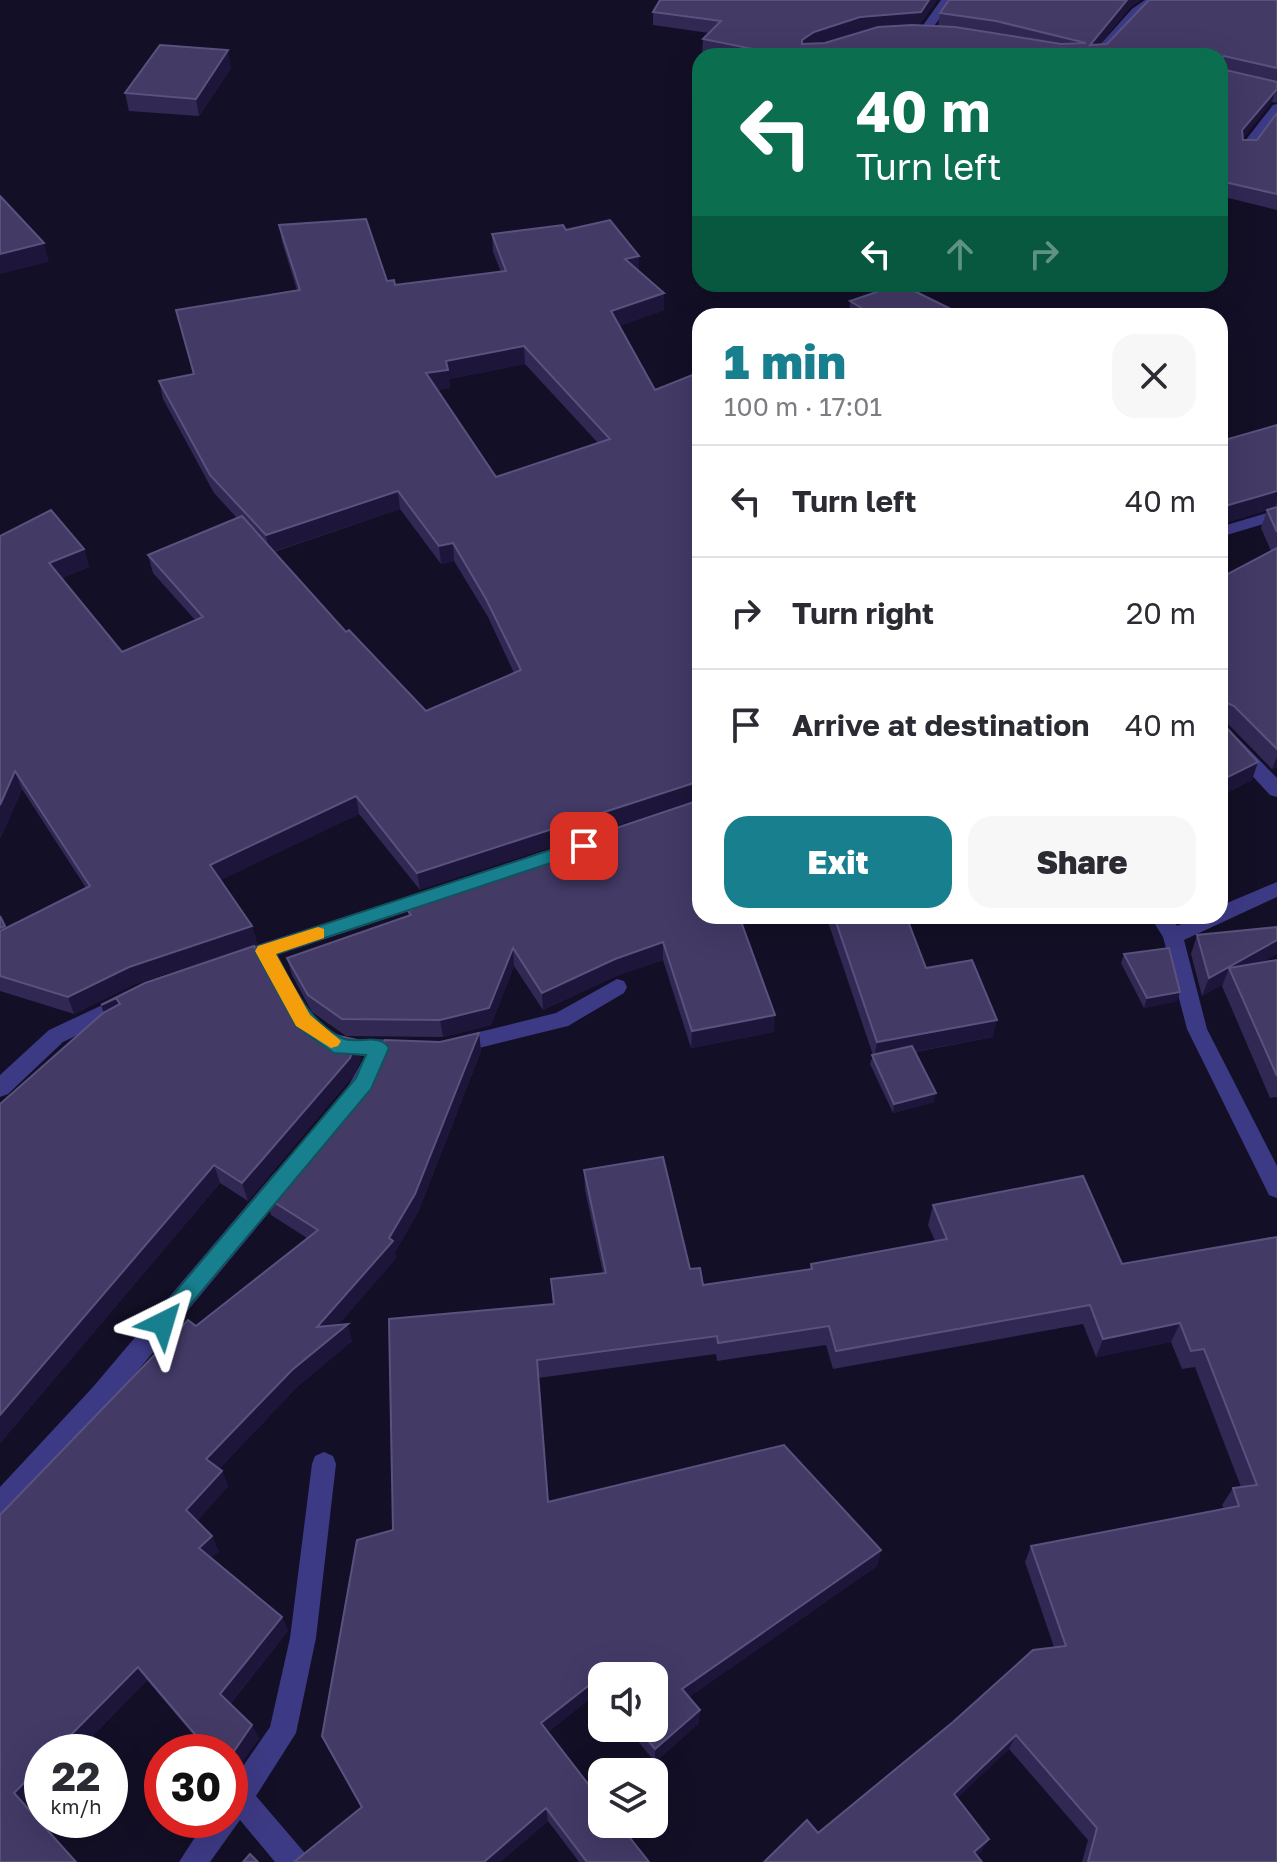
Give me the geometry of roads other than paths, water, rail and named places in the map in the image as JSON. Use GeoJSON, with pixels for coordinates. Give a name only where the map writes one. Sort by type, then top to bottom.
{"type":"FeatureCollection","features":[{"type":"Feature","properties":{"kind":"street"},"geometry":{"type":"LineString","coordinates":[[912,32],[932,32],[947,0]]}},
{"type":"Feature","properties":{"kind":"street"},"geometry":{"type":"LineString","coordinates":[[1103,48],[1136,11],[1153,0]]}},
{"type":"Feature","properties":{"kind":"street"},"geometry":{"type":"LineString","coordinates":[[1246,149],[1277,108]]}},
{"type":"Feature","properties":{"kind":"street"},"geometry":{"type":"LineString","coordinates":[[1228,530],[1277,515]]}},
{"type":"Feature","properties":{"kind":"street"},"geometry":{"type":"LineString","coordinates":[[1228,738],[1277,790]]}},
{"type":"Feature","properties":{"kind":"street"},"geometry":{"type":"LineString","coordinates":[[211,970],[475,882]]}},
{"type":"Feature","properties":{"kind":"street"},"geometry":{"type":"LineString","coordinates":[[1228,911],[1277,889]]}},
{"type":"Feature","properties":{"kind":"street"},"geometry":{"type":"LineString","coordinates":[[1165,924],[1173,936],[1197,1029],[1277,1188]]}},
{"type":"Feature","properties":{"kind":"street"},"geometry":{"type":"LineString","coordinates":[[1173,936],[1199,924]]}},
{"type":"Feature","properties":{"kind":"street"},"geometry":{"type":"LineString","coordinates":[[264,951],[303,1020],[341,1047],[443,1049],[561,1020],[617,987]]}},
{"type":"Feature","properties":{"kind":"street"},"geometry":{"type":"LineString","coordinates":[[0,1088],[56,1036],[143,993]]}},
{"type":"Feature","properties":{"kind":"street"},"geometry":{"type":"LineString","coordinates":[[334,1119],[364,1083],[379,1048]]}},
{"type":"Feature","properties":{"kind":"street"},"geometry":{"type":"LineString","coordinates":[[0,1505],[102,1395],[294,1167]]}},
{"type":"Feature","properties":{"kind":"street"},"geometry":{"type":"LineString","coordinates":[[248,1784],[282,1733],[303,1638],[324,1464]]}},
{"type":"Feature","properties":{"kind":"street"},"geometry":{"type":"LineString","coordinates":[[248,1823],[294,1862]]}},
{"type":"Feature","properties":{"kind":"street"},"geometry":{"type":"LineString","coordinates":[[193,1862],[210,1838]]}}]}
